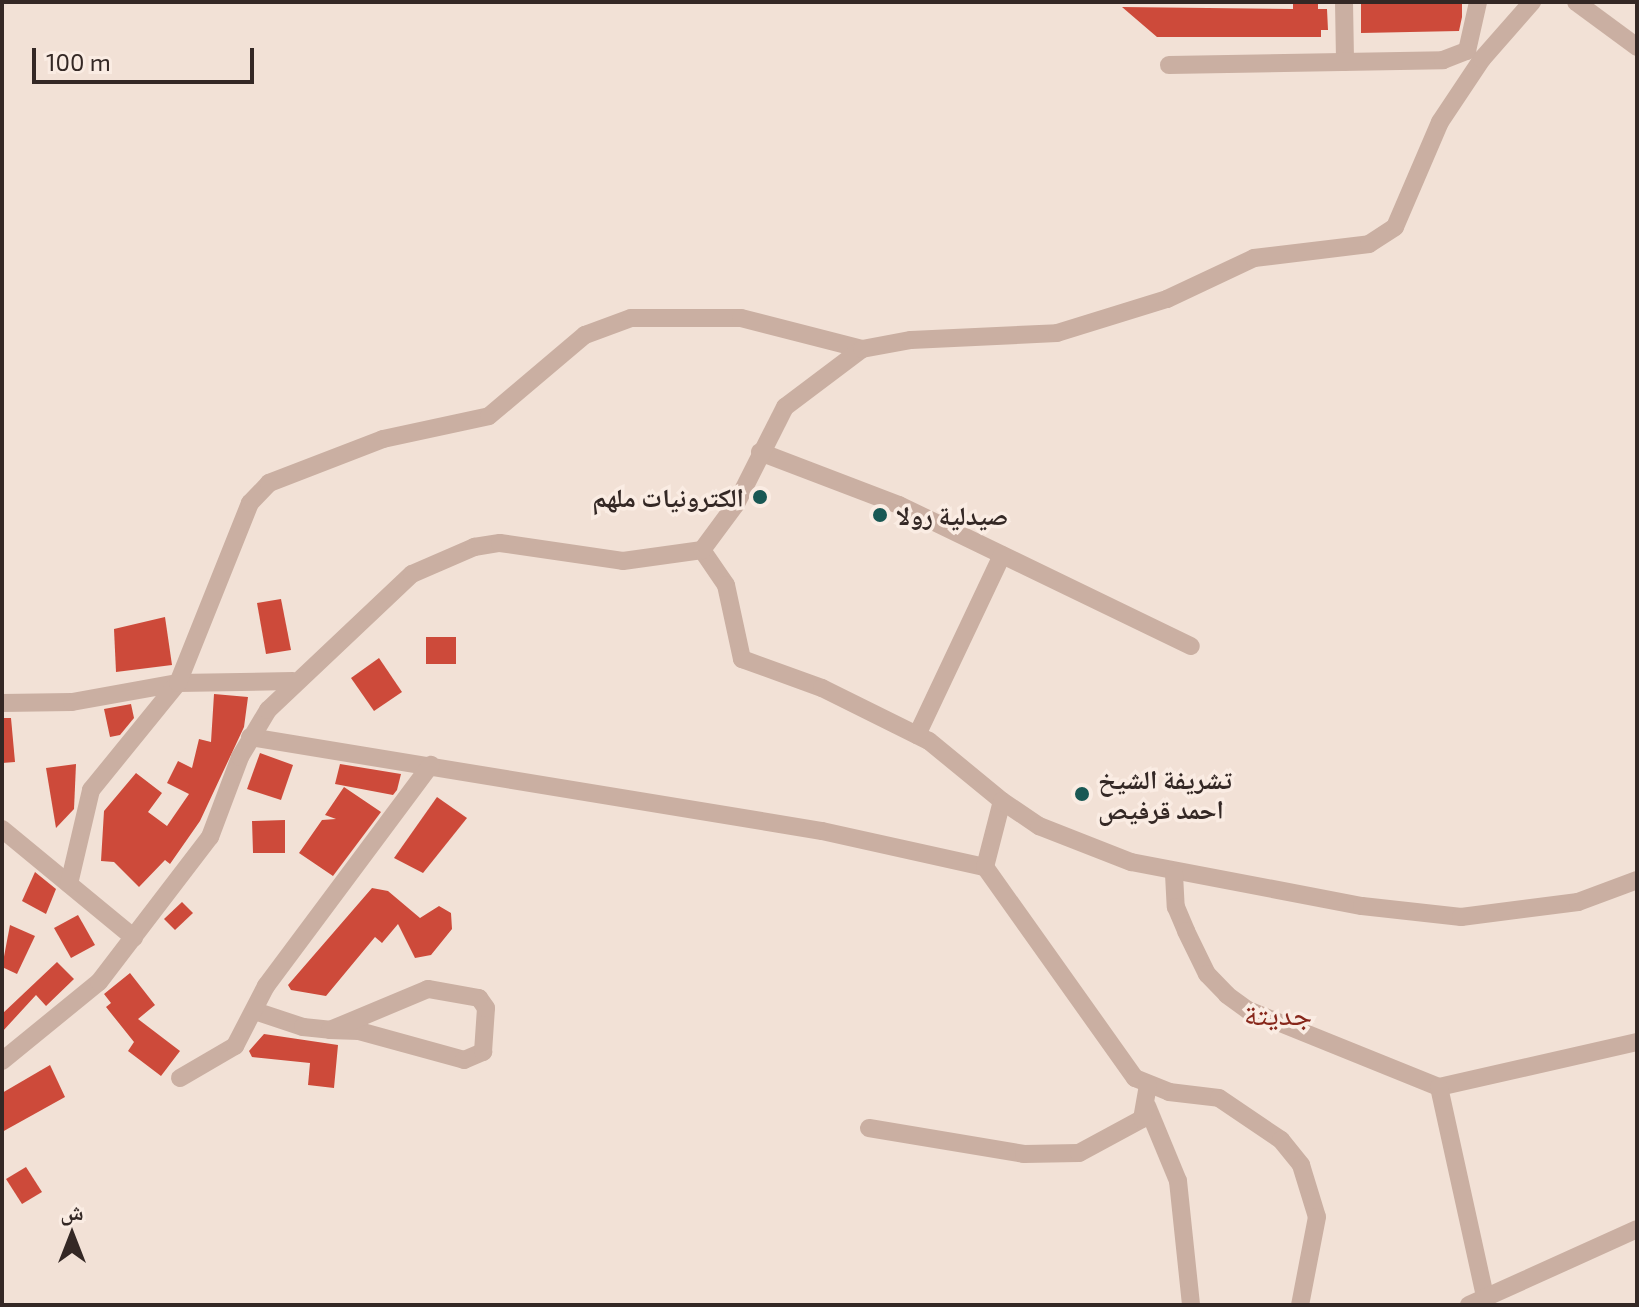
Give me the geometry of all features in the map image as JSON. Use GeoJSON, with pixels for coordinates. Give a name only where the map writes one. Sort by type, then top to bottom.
{"type":"FeatureCollection","features":[{"type":"Feature","properties":{"kind":"street"},"geometry":{"type":"LineString","coordinates":[[1344,2],[1345,62]]}},
{"type":"Feature","properties":{"kind":"street"},"geometry":{"type":"LineString","coordinates":[[1169,65],[1345,62],[1457,56],[1467,51],[1477,27],[1478,2]]}},
{"type":"Feature","properties":{"kind":"street"},"geometry":{"type":"LineString","coordinates":[[69,884],[91,790],[178,683],[250,503],[269,483],[300,467],[383,439],[489,416],[585,335],[631,318],[741,318],[862,349],[911,340],[1057,333],[1167,299],[1254,258],[1369,244],[1395,227],[1440,122],[1482,59],[1532,2]]}},
{"type":"Feature","properties":{"kind":"street"},"geometry":{"type":"LineString","coordinates":[[1576,2],[1637,47]]}},
{"type":"Feature","properties":{"kind":"street"},"geometry":{"type":"LineString","coordinates":[[2,1061],[99,982],[210,837],[250,737],[293,681],[412,574],[474,547],[527,545],[623,561],[702,550],[736,504],[785,407],[862,349]]}},
{"type":"Feature","properties":{"kind":"street"},"geometry":{"type":"LineString","coordinates":[[760,452],[899,505],[1191,646]]}},
{"type":"Feature","properties":{"kind":"street"},"geometry":{"type":"LineString","coordinates":[[702,550],[726,585],[742,659],[822,688],[917,735],[1002,801],[1077,843],[1174,874],[1461,917],[1578,902],[1637,880]]}},
{"type":"Feature","properties":{"kind":"street"},"geometry":{"type":"LineString","coordinates":[[917,735],[1002,555]]}},
{"type":"Feature","properties":{"kind":"street"},"geometry":{"type":"LineString","coordinates":[[2,703],[72,702],[178,683],[293,681]]}},
{"type":"Feature","properties":{"kind":"street"},"geometry":{"type":"LineString","coordinates":[[250,737],[822,831],[985,867],[1119,1060],[1148,1086],[1219,1098],[1281,1140],[1301,1165],[1317,1217],[1300,1305]]}},
{"type":"Feature","properties":{"kind":"street"},"geometry":{"type":"LineString","coordinates":[[180,1078],[235,1046],[266,986],[431,765]]}},
{"type":"Feature","properties":{"kind":"street"},"geometry":{"type":"LineString","coordinates":[[985,867],[1002,801]]}},
{"type":"Feature","properties":{"kind":"street"},"geometry":{"type":"LineString","coordinates":[[2,829],[134,938]]}},
{"type":"Feature","properties":{"kind":"street"},"geometry":{"type":"LineString","coordinates":[[1174,874],[1176,907],[1186,931],[1207,974],[1227,995],[1248,1010],[1439,1087],[1637,1042]]}},
{"type":"Feature","properties":{"kind":"street"},"geometry":{"type":"LineString","coordinates":[[255,1011],[330,1030],[359,1031],[464,1060],[483,1052],[486,1008],[479,998],[428,989],[330,1030]]}},
{"type":"Feature","properties":{"kind":"street"},"geometry":{"type":"LineString","coordinates":[[1148,1086],[1147,1106],[1178,1181],[1188,1231],[1191,1305]]}},
{"type":"Feature","properties":{"kind":"street"},"geometry":{"type":"LineString","coordinates":[[1439,1087],[1477,1301],[1637,1229]]}},
{"type":"Feature","properties":{"kind":"street"},"geometry":{"type":"LineString","coordinates":[[869,1128],[1024,1154],[1066,1154],[1128,1131],[1147,1106]]}},
{"type":"Feature","properties":{"kind":"street"},"geometry":{"type":"LineString","coordinates":[[1589,1253],[1637,1241]]}},
{"type":"Feature","properties":{"kind":"building"},"geometry":{"type":"Polygon","coordinates":[[[1293,2],[1318,2],[1318,9],[1327,9],[1328,30],[1321,30],[1321,37],[1157,37],[1122,7],[1293,9],[1293,2]]]}},
{"type":"Feature","properties":{"kind":"building"},"geometry":{"type":"Polygon","coordinates":[[[1361,2],[1462,2],[1459,31],[1361,33],[1361,2]]]}},
{"type":"Feature","properties":{"kind":"building"},"geometry":{"type":"Polygon","coordinates":[[[281,599],[291,650],[266,654],[257,603],[281,599]]]}},
{"type":"Feature","properties":{"kind":"building"},"geometry":{"type":"Polygon","coordinates":[[[165,617],[172,665],[116,672],[114,629],[165,617]]]}},
{"type":"Feature","properties":{"kind":"building"},"geometry":{"type":"Polygon","coordinates":[[[426,637],[456,637],[456,664],[426,664],[426,637]]]}},
{"type":"Feature","properties":{"kind":"building"},"geometry":{"type":"Polygon","coordinates":[[[379,658],[402,692],[374,711],[351,678],[379,658]]]}},
{"type":"Feature","properties":{"kind":"building"},"geometry":{"type":"Polygon","coordinates":[[[214,694],[248,697],[244,727],[200,821],[170,864],[165,860],[139,887],[114,862],[101,861],[104,811],[136,773],[162,793],[148,812],[167,826],[189,794],[167,783],[178,761],[192,768],[199,739],[211,742],[214,694]]]}},
{"type":"Feature","properties":{"kind":"building"},"geometry":{"type":"Polygon","coordinates":[[[131,704],[134,718],[120,735],[110,737],[104,709],[131,704]]]}},
{"type":"Feature","properties":{"kind":"building"},"geometry":{"type":"Polygon","coordinates":[[[2,718],[11,718],[15,762],[2,763],[2,718]]]}},
{"type":"Feature","properties":{"kind":"building"},"geometry":{"type":"Polygon","coordinates":[[[260,753],[293,765],[281,800],[247,789],[260,753]]]}},
{"type":"Feature","properties":{"kind":"building"},"geometry":{"type":"Polygon","coordinates":[[[76,764],[74,809],[56,828],[46,768],[76,764]]]}},
{"type":"Feature","properties":{"kind":"building"},"geometry":{"type":"Polygon","coordinates":[[[340,764],[401,774],[397,790],[393,795],[335,784],[340,764]]]}},
{"type":"Feature","properties":{"kind":"building"},"geometry":{"type":"Polygon","coordinates":[[[344,787],[381,812],[333,876],[299,853],[322,820],[336,819],[325,815],[344,787]]]}},
{"type":"Feature","properties":{"kind":"building"},"geometry":{"type":"Polygon","coordinates":[[[437,797],[467,818],[423,873],[394,858],[437,797]]]}},
{"type":"Feature","properties":{"kind":"building"},"geometry":{"type":"Polygon","coordinates":[[[285,820],[285,853],[253,853],[252,821],[285,820]]]}},
{"type":"Feature","properties":{"kind":"building"},"geometry":{"type":"Polygon","coordinates":[[[35,872],[56,889],[46,914],[22,901],[35,872]]]}},
{"type":"Feature","properties":{"kind":"building"},"geometry":{"type":"Polygon","coordinates":[[[372,888],[388,891],[420,918],[439,906],[451,913],[452,929],[431,955],[415,958],[398,924],[382,943],[375,937],[326,996],[291,990],[288,985],[372,888]]]}},
{"type":"Feature","properties":{"kind":"building"},"geometry":{"type":"Polygon","coordinates":[[[182,902],[193,913],[175,930],[164,919],[182,902]]]}},
{"type":"Feature","properties":{"kind":"building"},"geometry":{"type":"Polygon","coordinates":[[[78,915],[95,945],[71,958],[54,928],[78,915]]]}},
{"type":"Feature","properties":{"kind":"building"},"geometry":{"type":"Polygon","coordinates":[[[10,925],[35,936],[17,974],[2,967],[10,925]]]}},
{"type":"Feature","properties":{"kind":"building"},"geometry":{"type":"Polygon","coordinates":[[[57,962],[74,979],[46,1006],[36,995],[2,1032],[2,1014],[57,962]]]}},
{"type":"Feature","properties":{"kind":"building"},"geometry":{"type":"Polygon","coordinates":[[[130,973],[155,1005],[138,1019],[180,1051],[161,1076],[128,1051],[134,1042],[106,1007],[111,1003],[104,994],[130,973]]]}},
{"type":"Feature","properties":{"kind":"building"},"geometry":{"type":"Polygon","coordinates":[[[264,1034],[338,1045],[334,1088],[308,1085],[310,1063],[252,1057],[249,1051],[264,1034]]]}},
{"type":"Feature","properties":{"kind":"building"},"geometry":{"type":"Polygon","coordinates":[[[50,1065],[65,1097],[2,1132],[2,1093],[50,1065]]]}},
{"type":"Feature","properties":{"kind":"building"},"geometry":{"type":"Polygon","coordinates":[[[26,1167],[42,1192],[22,1204],[6,1179],[26,1167]]]}},
{"type":"Feature","properties":{"kind":"place","name":"الكترونيات ملهم"},"geometry":{"type":"Point","coordinates":[760,497]}},
{"type":"Feature","properties":{"kind":"place","name":"صيدلية رولا"},"geometry":{"type":"Point","coordinates":[880,515]}},
{"type":"Feature","properties":{"kind":"place","name":"تشريفة الشيخ احمد قرفيص"},"geometry":{"type":"Point","coordinates":[1082,794]}},
{"type":"Feature","properties":{"kind":"district","name":"جديتة"},"geometry":{"type":"Point","coordinates":[1278,1013]}}]}
